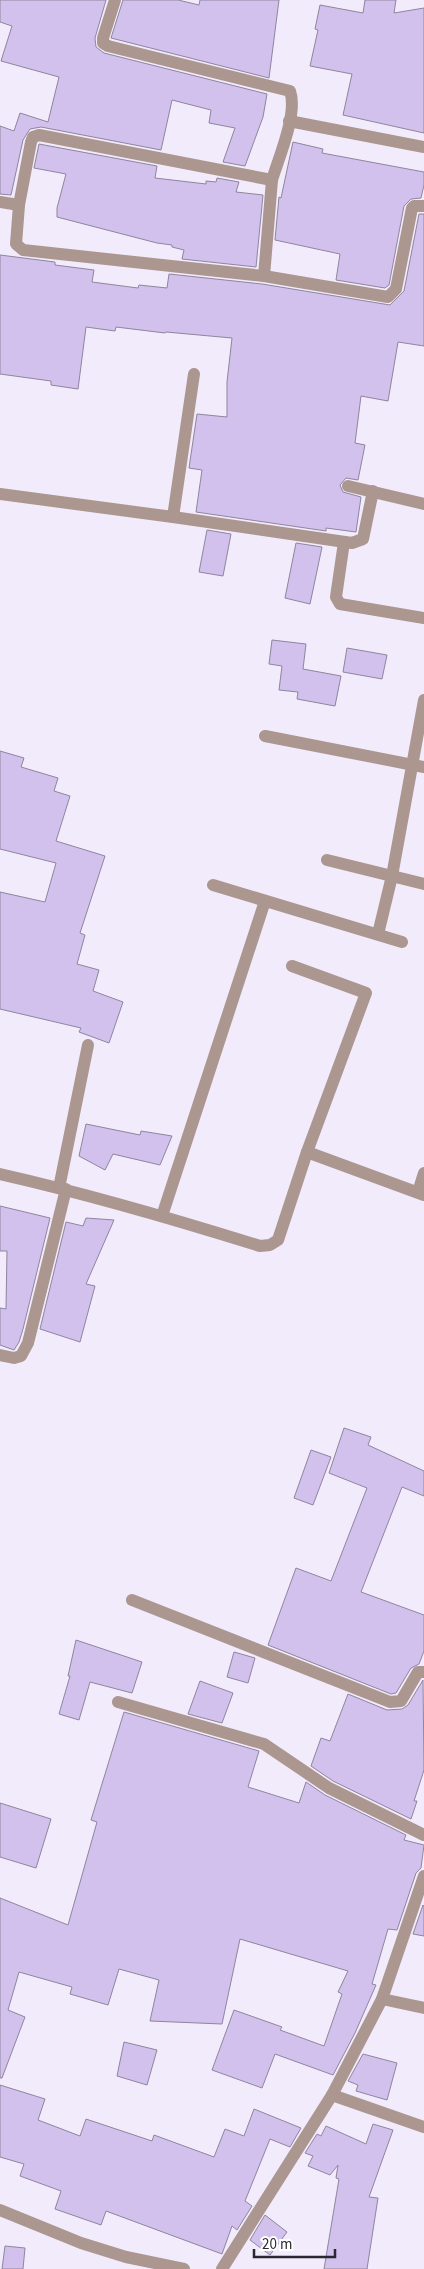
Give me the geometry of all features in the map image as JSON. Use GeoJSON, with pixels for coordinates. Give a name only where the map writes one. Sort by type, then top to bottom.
{"type":"FeatureCollection","features":[{"type":"Feature","properties":{"kind":"street"},"geometry":{"type":"LineString","coordinates":[[115,0],[103,38],[103,43],[108,46],[290,91],[293,100],[289,121],[272,180],[264,276]]}},
{"type":"Feature","properties":{"kind":"street"},"geometry":{"type":"LineString","coordinates":[[289,121],[424,147]]}},
{"type":"Feature","properties":{"kind":"street"},"geometry":{"type":"LineString","coordinates":[[272,180],[39,135],[33,137],[31,142],[19,205],[16,244],[23,250],[264,276],[388,297],[396,289],[412,208],[414,206],[424,206]]}},
{"type":"Feature","properties":{"kind":"street"},"geometry":{"type":"LineString","coordinates":[[0,202],[19,205]]}},
{"type":"Feature","properties":{"kind":"street"},"geometry":{"type":"LineString","coordinates":[[173,517],[194,374]]}},
{"type":"Feature","properties":{"kind":"street"},"geometry":{"type":"LineString","coordinates":[[348,486],[424,504]]}},
{"type":"Feature","properties":{"kind":"street"},"geometry":{"type":"LineString","coordinates":[[0,494],[352,543],[363,539],[373,491]]}},
{"type":"Feature","properties":{"kind":"street"},"geometry":{"type":"LineString","coordinates":[[344,542],[337,601],[346,605],[424,618]]}},
{"type":"Feature","properties":{"kind":"street"},"geometry":{"type":"LineString","coordinates":[[378,934],[419,766],[424,700]]}},
{"type":"Feature","properties":{"kind":"street"},"geometry":{"type":"LineString","coordinates":[[264,736],[419,766]]}},
{"type":"Feature","properties":{"kind":"street"},"geometry":{"type":"LineString","coordinates":[[327,860],[424,884]]}},
{"type":"Feature","properties":{"kind":"street"},"geometry":{"type":"LineString","coordinates":[[213,885],[402,942]]}},
{"type":"Feature","properties":{"kind":"street"},"geometry":{"type":"LineString","coordinates":[[162,1216],[265,901]]}},
{"type":"Feature","properties":{"kind":"street"},"geometry":{"type":"LineString","coordinates":[[0,1174],[162,1216],[260,1246],[270,1245],[278,1240],[307,1152],[366,992],[292,966]]}},
{"type":"Feature","properties":{"kind":"street"},"geometry":{"type":"LineString","coordinates":[[0,1355],[14,1358],[21,1356],[28,1343],[63,1189],[88,1045]]}},
{"type":"Feature","properties":{"kind":"street"},"geometry":{"type":"LineString","coordinates":[[307,1152],[421,1194],[424,1173]]}},
{"type":"Feature","properties":{"kind":"street"},"geometry":{"type":"LineString","coordinates":[[132,1600],[390,1702],[401,1701],[418,1672],[424,1672]]}},
{"type":"Feature","properties":{"kind":"street"},"geometry":{"type":"LineString","coordinates":[[118,1702],[264,1744],[329,1788],[355,1803],[424,1835]]}},
{"type":"Feature","properties":{"kind":"street"},"geometry":{"type":"LineString","coordinates":[[222,2269],[332,2095],[382,1999],[422,1890],[424,1876]]}},
{"type":"Feature","properties":{"kind":"street"},"geometry":{"type":"LineString","coordinates":[[382,1999],[424,2008]]}},
{"type":"Feature","properties":{"kind":"street"},"geometry":{"type":"LineString","coordinates":[[332,2095],[424,2127]]}},
{"type":"Feature","properties":{"kind":"street"},"geometry":{"type":"LineString","coordinates":[[0,2210],[81,2243],[126,2257],[176,2268]]}},
{"type":"Feature","properties":{"kind":"building"},"geometry":{"type":"Polygon","coordinates":[[[0,0],[106,0],[95,38],[96,47],[104,53],[267,94],[263,117],[245,166],[223,162],[235,128],[209,123],[211,110],[172,100],[161,150],[41,127],[30,129],[23,140],[11,195],[0,194],[0,126],[14,131],[20,113],[48,122],[59,77],[1,61],[12,26],[0,22],[0,0]]]}},
{"type":"Feature","properties":{"kind":"building"},"geometry":{"type":"Polygon","coordinates":[[[123,0],[178,0],[199,5],[200,0],[279,0],[269,78],[111,38],[123,0]]]}},
{"type":"Feature","properties":{"kind":"building"},"geometry":{"type":"Polygon","coordinates":[[[365,0],[396,0],[394,13],[424,8],[424,133],[343,115],[352,74],[310,66],[318,30],[315,29],[320,5],[363,13],[365,0]]]}},
{"type":"Feature","properties":{"kind":"building"},"geometry":{"type":"Polygon","coordinates":[[[293,142],[323,149],[322,153],[424,172],[421,198],[411,199],[404,206],[389,285],[385,288],[336,280],[340,254],[275,240],[279,197],[281,198],[293,142]]]}},
{"type":"Feature","properties":{"kind":"building"},"geometry":{"type":"Polygon","coordinates":[[[39,144],[157,166],[155,178],[206,184],[206,181],[216,182],[217,178],[239,182],[236,192],[263,195],[256,267],[182,259],[184,250],[172,247],[172,245],[157,243],[57,217],[57,208],[66,174],[34,168],[39,144]]]}},
{"type":"Feature","properties":{"kind":"building"},"geometry":{"type":"Polygon","coordinates":[[[419,214],[424,214],[424,346],[398,342],[388,401],[361,396],[355,443],[365,445],[358,480],[346,478],[340,485],[343,492],[361,497],[356,532],[326,528],[326,531],[196,512],[202,470],[189,468],[197,414],[227,417],[227,382],[232,338],[116,327],[115,331],[86,327],[78,389],[51,385],[51,381],[0,374],[0,255],[55,262],[55,265],[94,270],[92,282],[138,288],[139,285],[167,288],[169,274],[262,284],[390,305],[404,291],[419,214]]]}},
{"type":"Feature","properties":{"kind":"building"},"geometry":{"type":"Polygon","coordinates":[[[207,530],[231,534],[223,576],[199,572],[207,530]]]}},
{"type":"Feature","properties":{"kind":"building"},"geometry":{"type":"Polygon","coordinates":[[[296,543],[322,547],[310,604],[285,598],[296,543]]]}},
{"type":"Feature","properties":{"kind":"building"},"geometry":{"type":"Polygon","coordinates":[[[272,640],[306,644],[303,669],[341,676],[335,706],[297,699],[298,692],[279,690],[282,666],[269,664],[272,640]]]}},
{"type":"Feature","properties":{"kind":"building"},"geometry":{"type":"Polygon","coordinates":[[[347,648],[387,655],[382,679],[343,672],[347,648]]]}},
{"type":"Feature","properties":{"kind":"building"},"geometry":{"type":"Polygon","coordinates":[[[0,751],[24,758],[21,767],[58,778],[54,791],[70,796],[56,841],[105,856],[80,933],[85,935],[77,964],[99,970],[93,991],[123,1002],[109,1043],[79,1032],[81,1028],[0,1009],[0,892],[45,902],[56,863],[0,849],[0,751]]]}},
{"type":"Feature","properties":{"kind":"building"},"geometry":{"type":"Polygon","coordinates":[[[86,1124],[140,1135],[141,1131],[172,1136],[160,1165],[113,1154],[105,1170],[79,1156],[86,1124]]]}},
{"type":"Feature","properties":{"kind":"building"},"geometry":{"type":"Polygon","coordinates":[[[0,1206],[50,1218],[23,1329],[14,1350],[0,1345],[0,1308],[6,1309],[7,1251],[0,1251],[0,1206]]]}},
{"type":"Feature","properties":{"kind":"building"},"geometry":{"type":"Polygon","coordinates":[[[86,1218],[114,1220],[86,1284],[95,1286],[80,1342],[40,1329],[66,1222],[83,1226],[86,1218]]]}},
{"type":"Feature","properties":{"kind":"building"},"geometry":{"type":"Polygon","coordinates":[[[344,1428],[371,1437],[368,1445],[424,1471],[424,1496],[402,1487],[361,1592],[424,1615],[424,1651],[419,1664],[411,1668],[396,1693],[391,1694],[268,1645],[296,1568],[331,1581],[367,1488],[329,1473],[344,1428]]]}},
{"type":"Feature","properties":{"kind":"building"},"geometry":{"type":"Polygon","coordinates":[[[311,1450],[331,1457],[313,1505],[294,1498],[311,1450]]]}},
{"type":"Feature","properties":{"kind":"building"},"geometry":{"type":"Polygon","coordinates":[[[76,1640],[142,1662],[132,1693],[90,1682],[79,1720],[59,1714],[70,1676],[68,1676],[76,1640]]]}},
{"type":"Feature","properties":{"kind":"building"},"geometry":{"type":"Polygon","coordinates":[[[234,1652],[255,1658],[248,1683],[227,1677],[234,1652]]]}},
{"type":"Feature","properties":{"kind":"building"},"geometry":{"type":"Polygon","coordinates":[[[423,1680],[424,1770],[414,1801],[417,1801],[411,1819],[333,1781],[311,1766],[321,1738],[330,1741],[348,1694],[387,1710],[402,1709],[408,1705],[423,1680]]]}},
{"type":"Feature","properties":{"kind":"building"},"geometry":{"type":"Polygon","coordinates":[[[200,1681],[233,1693],[222,1723],[188,1714],[200,1681]]]}},
{"type":"Feature","properties":{"kind":"building"},"geometry":{"type":"Polygon","coordinates":[[[124,1712],[259,1751],[248,1787],[299,1803],[306,1782],[325,1795],[406,1835],[404,1840],[424,1845],[421,1868],[416,1873],[397,1930],[388,1929],[372,1984],[376,1985],[355,2033],[333,2075],[275,2054],[262,2088],[212,2070],[234,2010],[282,2027],[280,2030],[324,2046],[342,1994],[338,1992],[348,1971],[240,1939],[222,2024],[150,2021],[159,1980],[119,1969],[108,2005],[70,1994],[72,1987],[19,1972],[8,2010],[25,2017],[2,2078],[0,2078],[0,1898],[68,1925],[97,1822],[91,1820],[124,1712]]]}},
{"type":"Feature","properties":{"kind":"building"},"geometry":{"type":"Polygon","coordinates":[[[0,1803],[51,1819],[36,1868],[0,1857],[0,1803]]]}},
{"type":"Feature","properties":{"kind":"building"},"geometry":{"type":"Polygon","coordinates":[[[424,1906],[424,1936],[413,1934],[424,1906]]]}},
{"type":"Feature","properties":{"kind":"building"},"geometry":{"type":"Polygon","coordinates":[[[124,2042],[157,2050],[147,2085],[117,2076],[124,2042]]]}},
{"type":"Feature","properties":{"kind":"building"},"geometry":{"type":"Polygon","coordinates":[[[363,2054],[397,2063],[387,2100],[356,2091],[358,2085],[348,2081],[363,2054]]]}},
{"type":"Feature","properties":{"kind":"building"},"geometry":{"type":"Polygon","coordinates":[[[0,2085],[45,2099],[38,2120],[80,2136],[86,2119],[152,2141],[154,2135],[214,2157],[225,2129],[244,2136],[254,2109],[301,2128],[290,2147],[270,2139],[245,2201],[252,2206],[237,2230],[232,2226],[222,2254],[106,2211],[101,2225],[55,2209],[61,2191],[20,2176],[24,2164],[0,2157],[0,2085]]]}},
{"type":"Feature","properties":{"kind":"building"},"geometry":{"type":"Polygon","coordinates":[[[373,2124],[393,2130],[369,2197],[378,2198],[367,2269],[324,2269],[339,2179],[336,2178],[338,2165],[330,2175],[308,2166],[313,2156],[305,2153],[317,2134],[321,2136],[326,2126],[366,2144],[373,2124]]]}},
{"type":"Feature","properties":{"kind":"building"},"geometry":{"type":"Polygon","coordinates":[[[265,2215],[287,2232],[270,2255],[250,2240],[265,2215]]]}},
{"type":"Feature","properties":{"kind":"building"},"geometry":{"type":"Polygon","coordinates":[[[5,2246],[25,2248],[23,2269],[2,2269],[5,2246]]]}}]}
